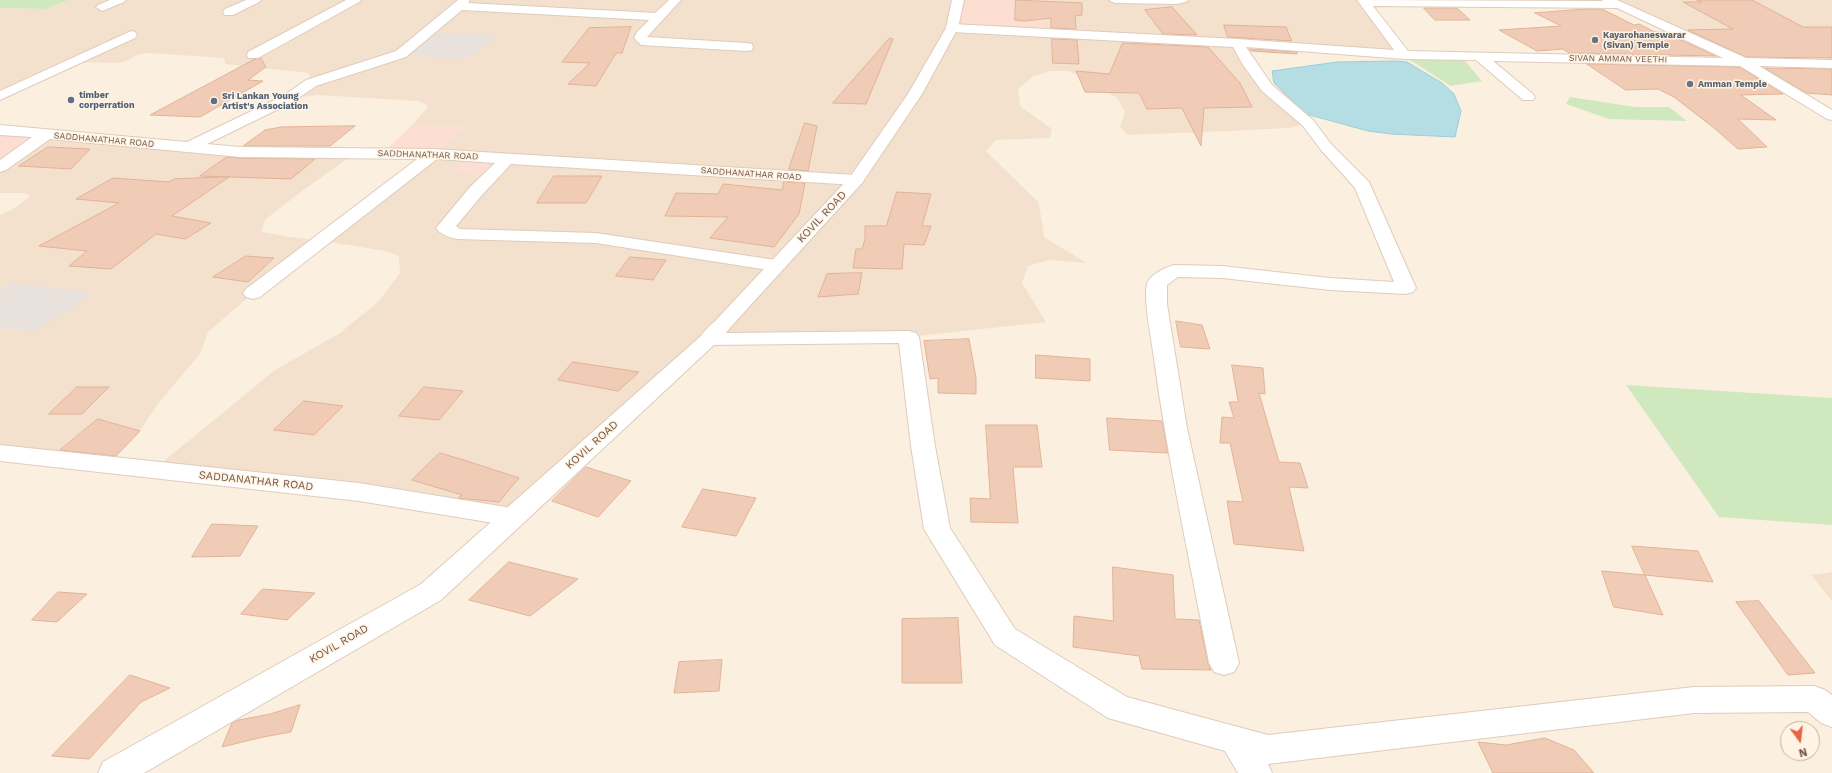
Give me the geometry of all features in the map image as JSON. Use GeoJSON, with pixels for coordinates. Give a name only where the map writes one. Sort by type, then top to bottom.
{"type":"FeatureCollection","features":[{"type":"Feature","properties":{"kind":"street"},"geometry":{"type":"LineString","coordinates":[[102,7],[120,0]]}},
{"type":"Feature","properties":{"kind":"street"},"geometry":{"type":"LineString","coordinates":[[229,12],[255,0]]}},
{"type":"Feature","properties":{"kind":"street"},"geometry":{"type":"LineString","coordinates":[[253,55],[355,0]]}},
{"type":"Feature","properties":{"kind":"street"},"geometry":{"type":"LineString","coordinates":[[675,0],[641,34],[640,38],[646,42],[747,47]]}},
{"type":"Feature","properties":{"kind":"street","name":"KOVIL ROAD"},"geometry":{"type":"LineString","coordinates":[[114,773],[431,592],[512,516],[709,340],[856,180],[915,94],[952,28],[958,0]]}},
{"type":"Feature","properties":{"kind":"street"},"geometry":{"type":"LineString","coordinates":[[1115,0],[1182,0]]}},
{"type":"Feature","properties":{"kind":"street"},"geometry":{"type":"LineString","coordinates":[[1364,1],[1612,2],[1741,61],[1832,116]]}},
{"type":"Feature","properties":{"kind":"street"},"geometry":{"type":"LineString","coordinates":[[1364,1],[1404,55]]}},
{"type":"Feature","properties":{"kind":"street"},"geometry":{"type":"LineString","coordinates":[[190,147],[288,99],[311,83],[401,54],[461,3],[659,17]]}},
{"type":"Feature","properties":{"kind":"street","name":"SIVAN AMMAN VEETHI"},"geometry":{"type":"LineString","coordinates":[[952,28],[1237,43],[1404,55],[1832,64]]}},
{"type":"Feature","properties":{"kind":"street"},"geometry":{"type":"LineString","coordinates":[[0,96],[131,35]]}},
{"type":"Feature","properties":{"kind":"street"},"geometry":{"type":"LineString","coordinates":[[1224,663],[1175,428],[1157,304],[1158,283],[1174,272],[1222,272],[1330,284],[1406,288],[1363,186],[1326,147],[1308,123],[1268,88],[1250,65],[1237,43]]}},
{"type":"Feature","properties":{"kind":"street"},"geometry":{"type":"LineString","coordinates":[[1479,56],[1528,97]]}},
{"type":"Feature","properties":{"kind":"street","name":"SADDHANATHAR ROAD"},"geometry":{"type":"LineString","coordinates":[[0,130],[240,152],[433,154],[856,180]]}},
{"type":"Feature","properties":{"kind":"street"},"geometry":{"type":"LineString","coordinates":[[0,166],[46,135]]}},
{"type":"Feature","properties":{"kind":"street"},"geometry":{"type":"LineString","coordinates":[[253,294],[433,154]]}},
{"type":"Feature","properties":{"kind":"street"},"geometry":{"type":"LineString","coordinates":[[507,159],[476,191],[445,228],[457,234],[596,238],[775,265]]}},
{"type":"Feature","properties":{"kind":"street"},"geometry":{"type":"LineString","coordinates":[[709,340],[775,265],[856,180]]}},
{"type":"Feature","properties":{"kind":"street"},"geometry":{"type":"LineString","coordinates":[[709,340],[909,337],[923,446],[937,529],[1005,637],[1119,708],[1268,750],[1694,700],[1814,699],[1832,713]]}},
{"type":"Feature","properties":{"kind":"street","name":"SADDANATHAR ROAD"},"geometry":{"type":"LineString","coordinates":[[0,453],[359,492],[512,516]]}},
{"type":"Feature","properties":{"kind":"street"},"geometry":{"type":"LineString","coordinates":[[1235,740],[1256,773]]}},
{"type":"Feature","properties":{"kind":"shaded area"},"geometry":{"type":"Polygon","coordinates":[[[69,0],[958,0],[1044,19],[1044,14],[1054,3],[1053,0],[1832,0],[1832,41],[1800,62],[1741,61],[1617,5],[1366,2],[1404,55],[1238,43],[1250,65],[1308,123],[1288,128],[1230,131],[1128,135],[1120,127],[1125,112],[1117,98],[1106,92],[1086,93],[1082,78],[1069,71],[1050,71],[1034,76],[1018,89],[1020,106],[1052,129],[1050,138],[996,140],[986,151],[1039,203],[1044,237],[1087,263],[1049,260],[1028,266],[1022,283],[1046,322],[909,337],[709,339],[512,517],[153,470],[275,370],[340,333],[378,302],[400,273],[399,256],[386,251],[323,241],[466,127],[412,125],[428,106],[418,101],[317,95],[288,99],[311,83],[309,73],[225,64],[224,58],[147,53],[137,55],[124,62],[75,62],[0,96],[0,8],[45,9],[69,0]]]}},
{"type":"Feature","properties":{"kind":"shaded area"},"geometry":{"type":"Polygon","coordinates":[[[958,0],[1053,0],[1054,3],[1044,14],[1043,33],[952,28],[958,0]]]}},
{"type":"Feature","properties":{"kind":"shaded area"},"geometry":{"type":"Polygon","coordinates":[[[425,33],[483,34],[496,36],[493,41],[473,55],[456,60],[401,54],[425,33]]]}},
{"type":"Feature","properties":{"kind":"shaded area"},"geometry":{"type":"Polygon","coordinates":[[[412,125],[466,127],[433,154],[383,153],[412,125]]]}},
{"type":"Feature","properties":{"kind":"shaded area"},"geometry":{"type":"Polygon","coordinates":[[[0,134],[46,135],[10,159],[0,159],[0,134]]]}},
{"type":"Feature","properties":{"kind":"shaded area"},"geometry":{"type":"Polygon","coordinates":[[[46,135],[190,147],[357,152],[302,191],[266,219],[263,225],[262,232],[323,241],[253,293],[208,332],[200,354],[157,405],[140,431],[103,420],[81,432],[49,458],[0,453],[0,328],[26,332],[10,284],[0,289],[0,215],[13,209],[29,197],[28,194],[24,193],[0,193],[0,167],[46,135]]]}},
{"type":"Feature","properties":{"kind":"shaded area"},"geometry":{"type":"Polygon","coordinates":[[[475,157],[507,159],[491,176],[454,173],[459,165],[475,157]]]}},
{"type":"Feature","properties":{"kind":"shaded area"},"geometry":{"type":"Polygon","coordinates":[[[10,284],[24,284],[86,292],[87,299],[38,330],[26,332],[0,328],[0,289],[10,284]]]}},
{"type":"Feature","properties":{"kind":"shaded area"},"geometry":{"type":"Polygon","coordinates":[[[1832,572],[1832,601],[1811,575],[1832,572]]]}},
{"type":"Feature","properties":{"kind":"green space"},"geometry":{"type":"Polygon","coordinates":[[[0,0],[69,0],[45,9],[0,8],[0,0]]]}},
{"type":"Feature","properties":{"kind":"green space"},"geometry":{"type":"Polygon","coordinates":[[[1410,60],[1464,60],[1482,81],[1451,86],[1410,60]]]}},
{"type":"Feature","properties":{"kind":"green space"},"geometry":{"type":"Polygon","coordinates":[[[1570,97],[1635,107],[1669,107],[1687,121],[1609,119],[1566,104],[1570,97]]]}},
{"type":"Feature","properties":{"kind":"green space"},"geometry":{"type":"Polygon","coordinates":[[[1626,385],[1832,398],[1832,525],[1719,517],[1626,385]]]}},
{"type":"Feature","properties":{"kind":"water"},"geometry":{"type":"Polygon","coordinates":[[[1337,62],[1407,62],[1442,83],[1454,94],[1461,111],[1455,137],[1391,134],[1368,131],[1306,114],[1274,83],[1272,71],[1337,62]]]}},
{"type":"Feature","properties":{"kind":"building"},"geometry":{"type":"Polygon","coordinates":[[[1016,0],[1082,3],[1082,15],[1075,16],[1076,29],[1051,28],[1051,18],[1025,21],[1015,20],[1016,0]]]}},
{"type":"Feature","properties":{"kind":"building"},"geometry":{"type":"Polygon","coordinates":[[[1697,0],[1752,0],[1803,27],[1832,27],[1832,58],[1746,57],[1688,30],[1733,29],[1683,2],[1701,2],[1697,0]]]}},
{"type":"Feature","properties":{"kind":"building"},"geometry":{"type":"Polygon","coordinates":[[[1172,7],[1197,35],[1163,34],[1145,10],[1172,7]]]}},
{"type":"Feature","properties":{"kind":"building"},"geometry":{"type":"Polygon","coordinates":[[[1424,8],[1457,8],[1470,20],[1435,20],[1424,8]]]}},
{"type":"Feature","properties":{"kind":"building","name":"Kayarohaneswarar (Sivan) Temple"},"geometry":{"type":"Polygon","coordinates":[[[1602,9],[1634,25],[1639,24],[1655,32],[1663,32],[1716,56],[1569,53],[1563,49],[1537,51],[1499,30],[1561,26],[1535,13],[1602,9]]]}},
{"type":"Feature","properties":{"kind":"building"},"geometry":{"type":"Polygon","coordinates":[[[1224,25],[1286,27],[1292,41],[1228,37],[1224,25]]]}},
{"type":"Feature","properties":{"kind":"building"},"geometry":{"type":"Polygon","coordinates":[[[631,27],[622,53],[616,53],[596,86],[568,84],[590,63],[562,62],[589,28],[631,27]]]}},
{"type":"Feature","properties":{"kind":"building"},"geometry":{"type":"Polygon","coordinates":[[[890,38],[893,39],[866,104],[833,103],[890,38]]]}},
{"type":"Feature","properties":{"kind":"building"},"geometry":{"type":"Polygon","coordinates":[[[1052,39],[1077,40],[1079,64],[1053,63],[1052,39]]]}},
{"type":"Feature","properties":{"kind":"building"},"geometry":{"type":"Polygon","coordinates":[[[1123,43],[1208,47],[1240,83],[1252,107],[1204,108],[1201,146],[1182,108],[1147,109],[1139,93],[1085,92],[1076,71],[1109,74],[1123,43]]]}},
{"type":"Feature","properties":{"kind":"building"},"geometry":{"type":"Polygon","coordinates":[[[1249,49],[1297,52],[1297,54],[1251,51],[1249,49]]]}},
{"type":"Feature","properties":{"kind":"building"},"geometry":{"type":"Polygon","coordinates":[[[261,58],[266,67],[248,80],[263,81],[200,117],[150,115],[253,60],[261,58]]]}},
{"type":"Feature","properties":{"kind":"building"},"geometry":{"type":"Polygon","coordinates":[[[1587,64],[1740,67],[1783,94],[1741,95],[1776,120],[1738,119],[1767,147],[1738,149],[1674,97],[1658,89],[1626,90],[1587,64]]]}},
{"type":"Feature","properties":{"kind":"building"},"geometry":{"type":"Polygon","coordinates":[[[1765,68],[1832,69],[1832,95],[1807,93],[1765,68]]]}},
{"type":"Feature","properties":{"kind":"building"},"geometry":{"type":"Polygon","coordinates":[[[805,123],[817,126],[808,171],[789,169],[805,123]]]}},
{"type":"Feature","properties":{"kind":"building"},"geometry":{"type":"Polygon","coordinates":[[[355,126],[330,146],[243,146],[265,130],[281,127],[355,126]]]}},
{"type":"Feature","properties":{"kind":"building"},"geometry":{"type":"Polygon","coordinates":[[[48,147],[90,149],[71,169],[19,166],[48,147]]]}},
{"type":"Feature","properties":{"kind":"building"},"geometry":{"type":"Polygon","coordinates":[[[227,157],[315,159],[291,179],[200,176],[227,157]]]}},
{"type":"Feature","properties":{"kind":"building"},"geometry":{"type":"Polygon","coordinates":[[[554,176],[602,176],[586,203],[537,203],[554,176]]]}},
{"type":"Feature","properties":{"kind":"building"},"geometry":{"type":"Polygon","coordinates":[[[229,177],[172,216],[211,223],[185,239],[156,234],[111,269],[69,266],[87,251],[39,246],[119,203],[76,199],[113,178],[169,182],[174,179],[229,177]]]}},
{"type":"Feature","properties":{"kind":"building"},"geometry":{"type":"Polygon","coordinates":[[[784,182],[805,183],[799,214],[774,247],[710,238],[728,217],[665,216],[676,193],[718,194],[723,184],[782,190],[784,182]]]}},
{"type":"Feature","properties":{"kind":"building"},"geometry":{"type":"Polygon","coordinates":[[[897,192],[931,194],[922,226],[931,226],[924,245],[904,244],[902,269],[853,268],[856,249],[862,249],[865,239],[865,226],[886,226],[897,192]]]}},
{"type":"Feature","properties":{"kind":"building"},"geometry":{"type":"Polygon","coordinates":[[[246,256],[274,258],[248,282],[213,277],[246,256]]]}},
{"type":"Feature","properties":{"kind":"building"},"geometry":{"type":"Polygon","coordinates":[[[630,257],[666,260],[653,280],[616,276],[630,257]]]}},
{"type":"Feature","properties":{"kind":"building"},"geometry":{"type":"Polygon","coordinates":[[[862,273],[858,294],[818,297],[827,274],[862,273]]]}},
{"type":"Feature","properties":{"kind":"building"},"geometry":{"type":"Polygon","coordinates":[[[1176,321],[1202,325],[1210,349],[1181,347],[1176,321]]]}},
{"type":"Feature","properties":{"kind":"building"},"geometry":{"type":"Polygon","coordinates":[[[969,339],[976,378],[976,394],[938,393],[938,378],[930,379],[924,341],[969,339]]]}},
{"type":"Feature","properties":{"kind":"building"},"geometry":{"type":"Polygon","coordinates":[[[1036,355],[1090,359],[1090,381],[1036,378],[1036,355]]]}},
{"type":"Feature","properties":{"kind":"building"},"geometry":{"type":"Polygon","coordinates":[[[573,362],[639,372],[618,391],[558,380],[573,362]]]}},
{"type":"Feature","properties":{"kind":"building"},"geometry":{"type":"Polygon","coordinates":[[[1232,365],[1263,368],[1265,394],[1259,393],[1279,462],[1300,463],[1308,488],[1289,487],[1304,551],[1234,544],[1227,501],[1243,502],[1230,443],[1220,443],[1222,417],[1234,418],[1229,402],[1238,402],[1232,365]]]}},
{"type":"Feature","properties":{"kind":"building"},"geometry":{"type":"Polygon","coordinates":[[[77,387],[109,387],[82,414],[49,414],[77,387]]]}},
{"type":"Feature","properties":{"kind":"building"},"geometry":{"type":"Polygon","coordinates":[[[424,387],[463,391],[439,420],[399,416],[424,387]]]}},
{"type":"Feature","properties":{"kind":"building"},"geometry":{"type":"Polygon","coordinates":[[[304,401],[343,406],[314,435],[274,430],[304,401]]]}},
{"type":"Feature","properties":{"kind":"building"},"geometry":{"type":"Polygon","coordinates":[[[1107,418],[1162,421],[1168,453],[1110,450],[1107,418]]]}},
{"type":"Feature","properties":{"kind":"building"},"geometry":{"type":"Polygon","coordinates":[[[98,419],[140,431],[116,456],[60,450],[98,419]]]}},
{"type":"Feature","properties":{"kind":"building"},"geometry":{"type":"Polygon","coordinates":[[[986,425],[1037,425],[1042,467],[1013,467],[1018,523],[971,522],[970,498],[990,499],[986,425]]]}},
{"type":"Feature","properties":{"kind":"building"},"geometry":{"type":"Polygon","coordinates":[[[440,453],[519,478],[499,502],[458,498],[462,495],[412,480],[440,453]]]}},
{"type":"Feature","properties":{"kind":"building"},"geometry":{"type":"Polygon","coordinates":[[[586,467],[631,481],[598,517],[552,501],[586,467]]]}},
{"type":"Feature","properties":{"kind":"building"},"geometry":{"type":"Polygon","coordinates":[[[703,489],[756,498],[736,536],[682,527],[703,489]]]}},
{"type":"Feature","properties":{"kind":"building"},"geometry":{"type":"Polygon","coordinates":[[[212,524],[258,526],[240,556],[192,557],[212,524]]]}},
{"type":"Feature","properties":{"kind":"building"},"geometry":{"type":"Polygon","coordinates":[[[1632,546],[1698,551],[1713,582],[1645,575],[1632,546]]]}},
{"type":"Feature","properties":{"kind":"building"},"geometry":{"type":"Polygon","coordinates":[[[509,562],[578,579],[530,616],[469,600],[509,562]]]}},
{"type":"Feature","properties":{"kind":"building"},"geometry":{"type":"Polygon","coordinates":[[[1113,567],[1173,575],[1175,619],[1199,620],[1208,663],[1211,670],[1142,669],[1139,656],[1073,647],[1074,616],[1113,621],[1113,567]]]}},
{"type":"Feature","properties":{"kind":"building"},"geometry":{"type":"Polygon","coordinates":[[[1602,571],[1645,575],[1663,615],[1614,607],[1602,571]]]}},
{"type":"Feature","properties":{"kind":"building"},"geometry":{"type":"Polygon","coordinates":[[[263,589],[315,593],[287,620],[241,614],[263,589]]]}},
{"type":"Feature","properties":{"kind":"building"},"geometry":{"type":"Polygon","coordinates":[[[58,592],[87,594],[57,622],[32,620],[58,592]]]}},
{"type":"Feature","properties":{"kind":"building"},"geometry":{"type":"Polygon","coordinates":[[[1759,601],[1815,673],[1788,675],[1736,602],[1759,601]]]}},
{"type":"Feature","properties":{"kind":"building"},"geometry":{"type":"Polygon","coordinates":[[[958,618],[962,683],[902,683],[902,619],[958,618]]]}},
{"type":"Feature","properties":{"kind":"building"},"geometry":{"type":"Polygon","coordinates":[[[722,660],[719,691],[674,693],[679,662],[722,660]]]}},
{"type":"Feature","properties":{"kind":"building"},"geometry":{"type":"Polygon","coordinates":[[[130,675],[170,688],[141,702],[89,759],[52,756],[130,675]]]}},
{"type":"Feature","properties":{"kind":"building"},"geometry":{"type":"Polygon","coordinates":[[[300,705],[291,732],[222,747],[232,723],[300,705]]]}},
{"type":"Feature","properties":{"kind":"building"},"geometry":{"type":"Polygon","coordinates":[[[1545,738],[1574,750],[1594,773],[1493,773],[1478,742],[1506,745],[1545,738]]]}},
{"type":"Feature","properties":{"kind":"place","name":"Kayarohaneswarar (Sivan) Temple"},"geometry":{"type":"Point","coordinates":[1595,40]}},
{"type":"Feature","properties":{"kind":"place","name":"Amman Temple"},"geometry":{"type":"Point","coordinates":[1690,84]}},
{"type":"Feature","properties":{"kind":"place","name":"timber corperration"},"geometry":{"type":"Point","coordinates":[71,100]}},
{"type":"Feature","properties":{"kind":"place","name":"Sri Lankan Young Artist's Association"},"geometry":{"type":"Point","coordinates":[214,101]}}]}
